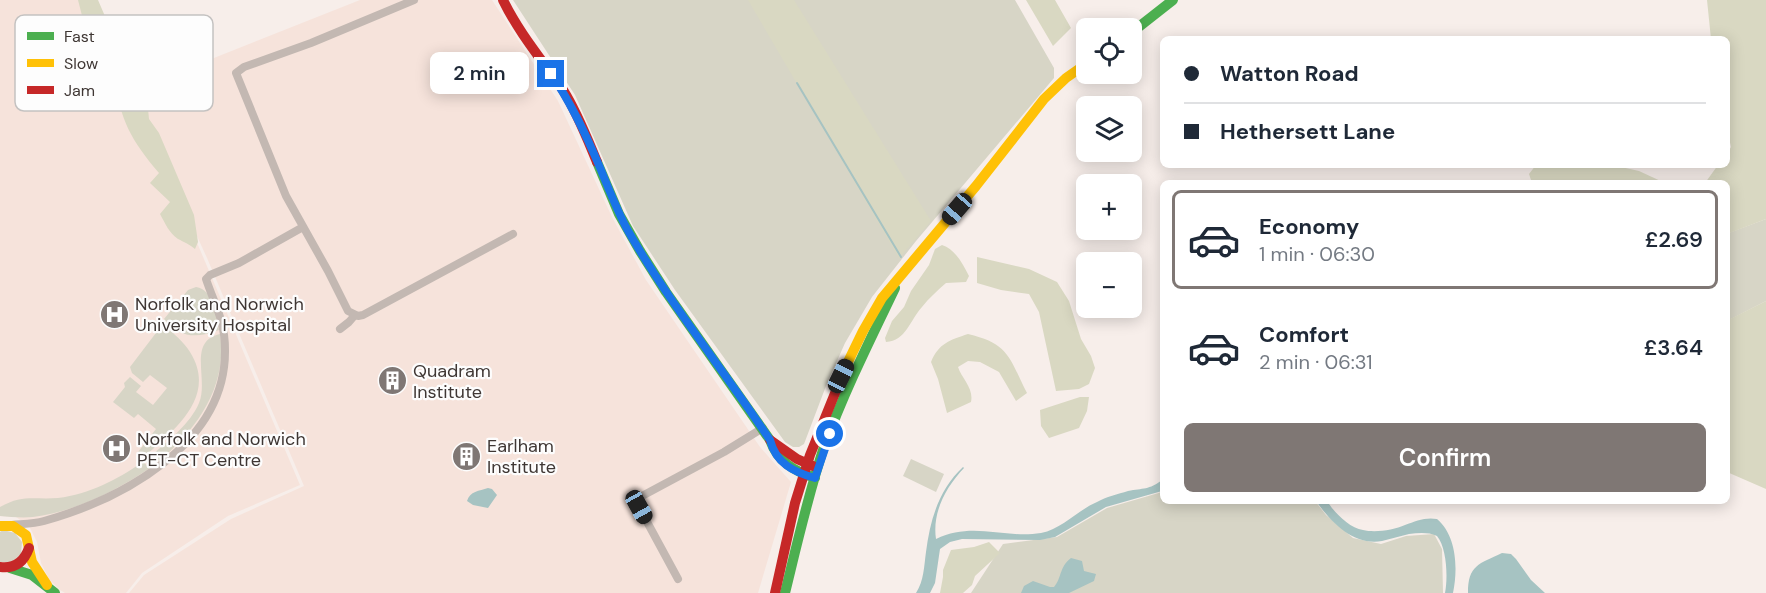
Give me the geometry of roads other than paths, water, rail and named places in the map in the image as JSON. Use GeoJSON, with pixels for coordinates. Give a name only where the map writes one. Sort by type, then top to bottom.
{"type":"FeatureCollection","features":[{"type":"Feature","properties":{"kind":"main road"},"geometry":{"type":"LineString","coordinates":[[1142,24],[1173,0]]}},
{"type":"Feature","properties":{"kind":"main road"},"geometry":{"type":"LineString","coordinates":[[503,1],[519,30],[568,100],[581,124],[619,214],[666,291],[763,428],[782,462],[791,469],[811,471]]}},
{"type":"Feature","properties":{"kind":"main road"},"geometry":{"type":"LineString","coordinates":[[775,593],[811,471],[902,275],[1044,99],[1076,71]]}},
{"type":"Feature","properties":{"kind":"main road"},"geometry":{"type":"LineString","coordinates":[[785,593],[811,471]]}},
{"type":"Feature","properties":{"kind":"main road"},"geometry":{"type":"LineString","coordinates":[[4,526],[13,525],[22,531],[32,562],[51,589]]}},
{"type":"Feature","properties":{"kind":"main road"},"geometry":{"type":"LineString","coordinates":[[4,568],[17,566],[23,561],[27,555],[28,544]]}},
{"type":"Feature","properties":{"kind":"main road"},"geometry":{"type":"LineString","coordinates":[[4,568],[32,575],[51,589]]}},
{"type":"Feature","properties":{"kind":"street"},"geometry":{"type":"LineString","coordinates":[[414,0],[311,43],[244,67],[236,73],[286,196],[348,311],[355,315],[363,315],[513,234]]}},
{"type":"Feature","properties":{"kind":"street"},"geometry":{"type":"LineString","coordinates":[[4,526],[43,521],[106,499],[128,488],[171,457],[193,434],[216,398],[222,374],[225,339],[220,314],[206,279],[303,227]]}},
{"type":"Feature","properties":{"kind":"street"},"geometry":{"type":"LineString","coordinates":[[340,328],[355,315]]}},
{"type":"Feature","properties":{"kind":"street"},"geometry":{"type":"LineString","coordinates":[[678,579],[639,507],[639,501],[642,496],[724,452],[763,428]]}},
{"type":"Feature","properties":{"kind":"street"},"geometry":{"type":"LineString","coordinates":[[28,544],[34,529],[43,521]]}},
{"type":"Feature","properties":{"kind":"water"},"geometry":{"type":"Polygon","coordinates":[[[964,468],[951,483],[938,510],[936,539],[963,531],[1041,533],[1056,528],[1090,505],[1108,497],[1149,487],[1160,481],[1160,492],[1106,507],[1055,537],[1040,540],[962,539],[950,542],[940,549],[935,583],[930,593],[916,593],[922,578],[930,528],[937,506],[955,476],[964,468]]]}},
{"type":"Feature","properties":{"kind":"water"},"geometry":{"type":"Polygon","coordinates":[[[488,488],[497,495],[488,508],[473,505],[467,501],[473,493],[488,488]]]}},
{"type":"Feature","properties":{"kind":"water"},"geometry":{"type":"Polygon","coordinates":[[[1318,504],[1330,504],[1347,523],[1368,531],[1390,530],[1421,520],[1437,519],[1449,534],[1454,553],[1453,593],[1445,593],[1446,563],[1443,548],[1437,536],[1409,534],[1371,542],[1352,536],[1329,517],[1318,504]]]}},
{"type":"Feature","properties":{"kind":"water"},"geometry":{"type":"Polygon","coordinates":[[[1502,553],[1511,554],[1531,580],[1545,593],[1468,593],[1470,576],[1476,567],[1502,553]]]}},
{"type":"Feature","properties":{"kind":"water"},"geometry":{"type":"Polygon","coordinates":[[[1071,558],[1082,561],[1084,571],[1096,574],[1094,581],[1069,593],[1021,593],[1024,586],[1033,581],[1054,587],[1064,565],[1071,558]]]}},
{"type":"Feature","properties":{"kind":"waterway"},"geometry":{"type":"LineString","coordinates":[[797,83],[901,257]]}},
{"type":"Feature","properties":{"kind":"place","name":"Norfolk and Norwich University Hospital"},"geometry":{"type":"Point","coordinates":[114,314]}},
{"type":"Feature","properties":{"kind":"place","name":"Quadram Institute"},"geometry":{"type":"Point","coordinates":[392,381]}},
{"type":"Feature","properties":{"kind":"place","name":"Norfolk and Norwich PET-CT Centre"},"geometry":{"type":"Point","coordinates":[116,449]}},
{"type":"Feature","properties":{"kind":"place","name":"Earlham Institute"},"geometry":{"type":"Point","coordinates":[466,456]}}]}
